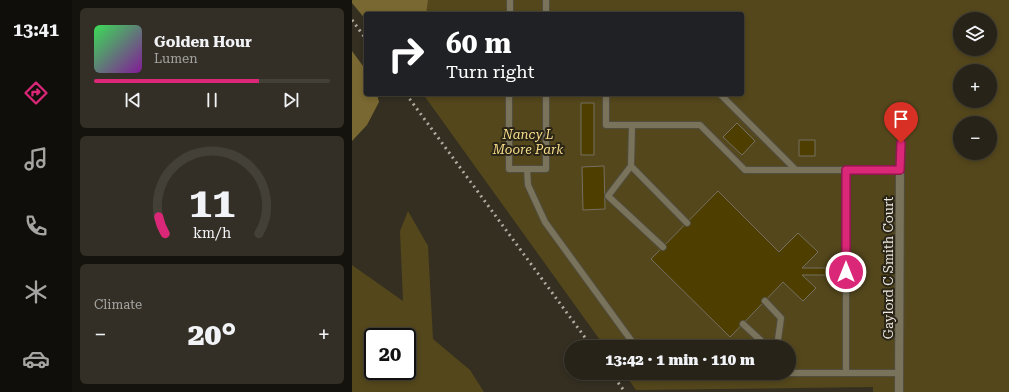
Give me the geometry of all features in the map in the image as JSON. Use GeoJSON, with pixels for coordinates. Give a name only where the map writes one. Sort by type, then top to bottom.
{"type":"FeatureCollection","features":[{"type":"Feature","properties":{"kind":"street","name":"Gaylord C Smith Court"},"geometry":{"type":"LineString","coordinates":[[899,392],[901,143]]}},
{"type":"Feature","properties":{"kind":"lane"},"geometry":{"type":"LineString","coordinates":[[510,0],[510,12]]}},
{"type":"Feature","properties":{"kind":"lane"},"geometry":{"type":"LineString","coordinates":[[546,0],[546,12]]}},
{"type":"Feature","properties":{"kind":"lane"},"geometry":{"type":"LineString","coordinates":[[509,96],[509,169],[546,169],[546,96]]}},
{"type":"Feature","properties":{"kind":"lane"},"geometry":{"type":"LineString","coordinates":[[606,96],[606,125],[700,125],[745,170],[900,170]]}},
{"type":"Feature","properties":{"kind":"lane"},"geometry":{"type":"LineString","coordinates":[[722,96],[796,170]]}},
{"type":"Feature","properties":{"kind":"lane"},"geometry":{"type":"LineString","coordinates":[[632,125],[631,166],[608,196],[663,247]]}},
{"type":"Feature","properties":{"kind":"lane"},"geometry":{"type":"LineString","coordinates":[[631,166],[687,223]]}},
{"type":"Feature","properties":{"kind":"lane"},"geometry":{"type":"LineString","coordinates":[[528,169],[528,185],[545,222],[631,340]]}},
{"type":"Feature","properties":{"kind":"lane"},"geometry":{"type":"LineString","coordinates":[[846,170],[846,373]]}},
{"type":"Feature","properties":{"kind":"lane"},"geometry":{"type":"LineString","coordinates":[[765,301],[781,318],[778,340]]}},
{"type":"Feature","properties":{"kind":"lane"},"geometry":{"type":"LineString","coordinates":[[743,324],[760,340]]}},
{"type":"Feature","properties":{"kind":"lane"},"geometry":{"type":"LineString","coordinates":[[796,373],[899,373]]}},
{"type":"Feature","properties":{"kind":"green space","name":"Nancy L Moore Park"},"geometry":{"type":"Polygon","coordinates":[[[355,0],[1009,0],[1009,392],[873,392],[873,387],[636,390],[629,380],[796,380],[796,340],[600,340],[424,96],[744,96],[744,12],[364,12],[355,0]]]}},
{"type":"Feature","properties":{"kind":"green space"},"geometry":{"type":"Polygon","coordinates":[[[408,211],[428,246],[433,339],[470,370],[484,392],[352,392],[352,265],[403,301],[400,231],[408,211]]]}},
{"type":"Feature","properties":{"kind":"shaded area"},"geometry":{"type":"Polygon","coordinates":[[[352,0],[428,0],[426,12],[364,12],[364,18],[352,3],[352,0]]]}},
{"type":"Feature","properties":{"kind":"shaded area"},"geometry":{"type":"Polygon","coordinates":[[[352,51],[364,67],[364,96],[378,96],[379,102],[367,125],[352,141],[352,51]]]}},
{"type":"Feature","properties":{"kind":"building"},"geometry":{"type":"Polygon","coordinates":[[[581,103],[594,103],[594,155],[581,155],[581,103]]]}},
{"type":"Feature","properties":{"kind":"building"},"geometry":{"type":"Polygon","coordinates":[[[737,123],[755,141],[742,155],[723,137],[737,123]]]}},
{"type":"Feature","properties":{"kind":"building"},"geometry":{"type":"Polygon","coordinates":[[[799,140],[815,140],[815,156],[799,156],[799,140]]]}},
{"type":"Feature","properties":{"kind":"building"},"geometry":{"type":"Polygon","coordinates":[[[604,166],[605,209],[583,210],[582,167],[604,166]]]}},
{"type":"Feature","properties":{"kind":"building"},"geometry":{"type":"Polygon","coordinates":[[[718,191],[779,252],[798,233],[818,252],[802,268],[826,268],[826,275],[802,275],[816,288],[803,301],[783,282],[730,337],[651,259],[718,191]]]}},
{"type":"Feature","properties":{"kind":"railway"},"geometry":{"type":"LineString","coordinates":[[352,20],[364,36]]}},
{"type":"Feature","properties":{"kind":"railway"},"geometry":{"type":"LineString","coordinates":[[407,96],[587,340]]}},
{"type":"Feature","properties":{"kind":"railway"},"geometry":{"type":"LineString","coordinates":[[616,380],[625,392]]}},
{"type":"Feature","properties":{"kind":"route"},"geometry":{"type":"LineString","coordinates":[[846,272],[846,170],[900,170],[901,143]]}}]}
